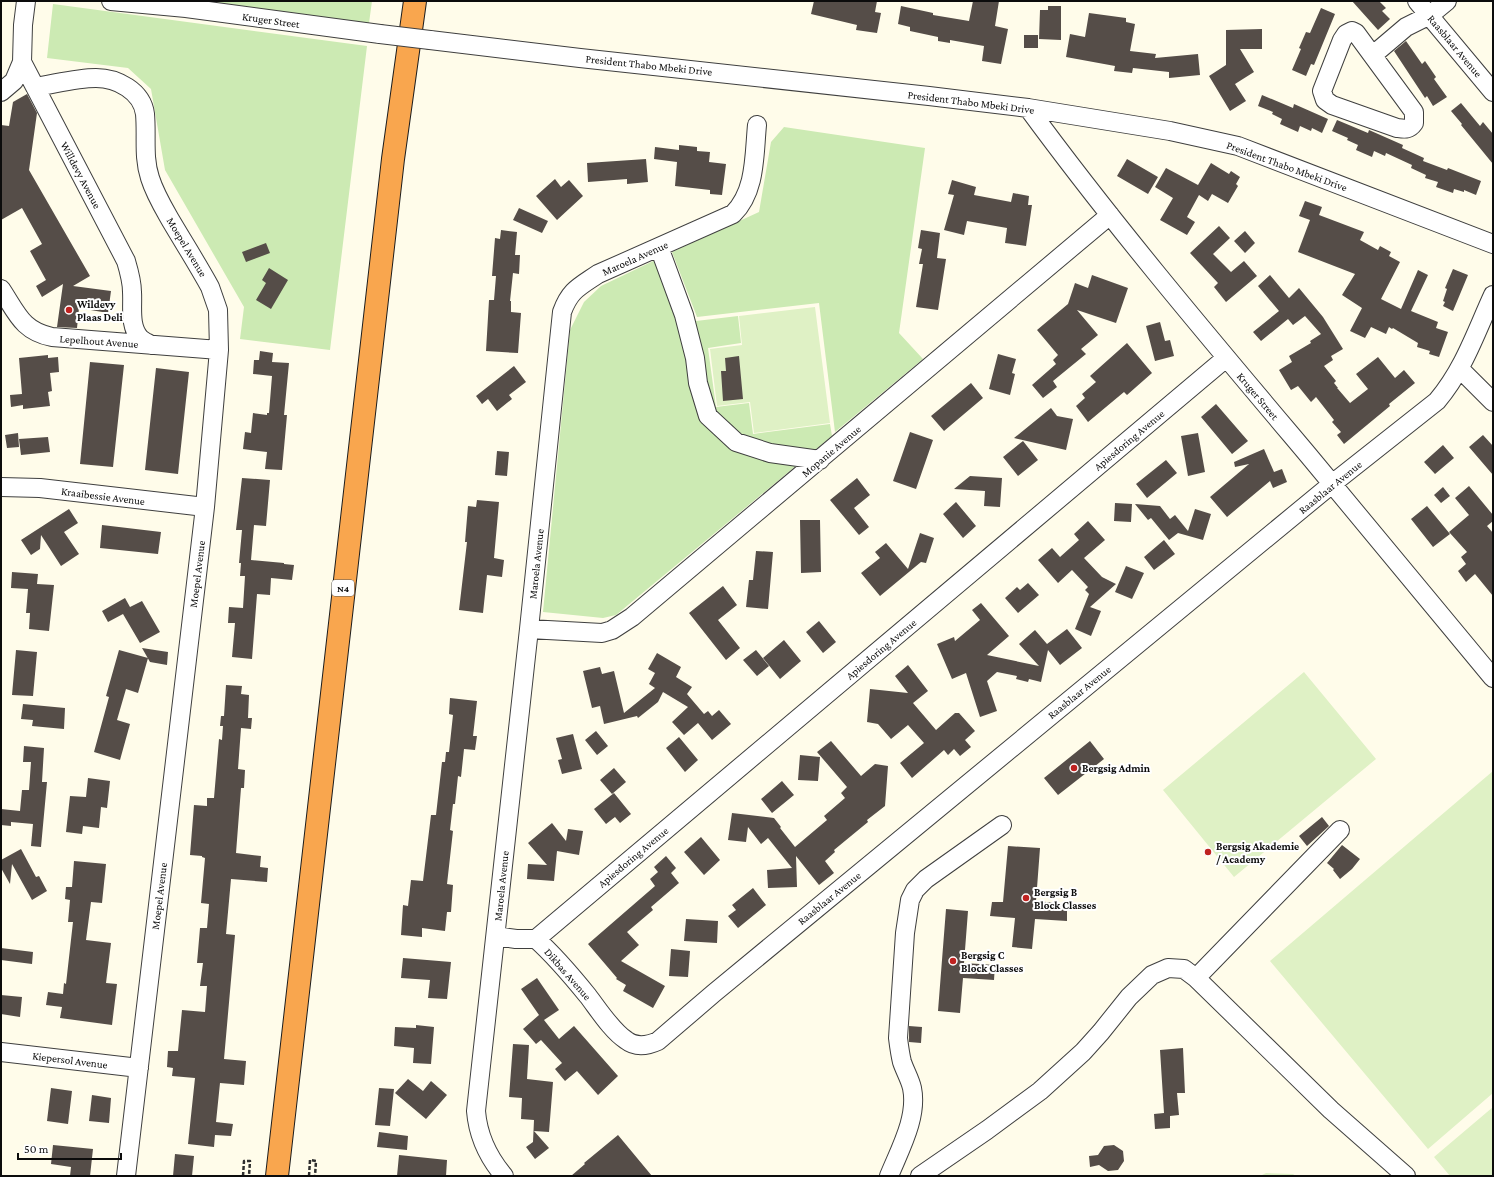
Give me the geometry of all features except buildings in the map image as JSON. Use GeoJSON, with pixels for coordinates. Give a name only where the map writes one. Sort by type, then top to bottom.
{"type":"FeatureCollection","features":[{"type":"Feature","properties":{"kind":"highway","name":"N4"},"geometry":{"type":"LineString","coordinates":[[277,1176],[393,159],[415,1]]}},
{"type":"Feature","properties":{"kind":"street","name":"Willdevy Avenue"},"geometry":{"type":"LineString","coordinates":[[26,1],[23,25],[22,62],[126,261],[130,275],[132,292],[132,318],[140,338],[151,345]]}},
{"type":"Feature","properties":{"kind":"street","name":"Kruger Street"},"geometry":{"type":"LineString","coordinates":[[111,1],[186,8],[430,40]]}},
{"type":"Feature","properties":{"kind":"street","name":"Raasblaar Avenue"},"geometry":{"type":"LineString","coordinates":[[1417,1],[1493,92]]}},
{"type":"Feature","properties":{"kind":"street"},"geometry":{"type":"LineString","coordinates":[[1372,55],[1406,27],[1430,15],[1447,1]]}},
{"type":"Feature","properties":{"kind":"street"},"geometry":{"type":"LineString","coordinates":[[1352,31],[1356,33],[1372,55],[1414,112],[1414,124],[1406,130],[1332,104],[1325,100],[1323,96],[1322,91],[1342,40],[1348,32],[1352,31]]}},
{"type":"Feature","properties":{"kind":"street","name":"President Thabo Mbeki Drive"},"geometry":{"type":"LineString","coordinates":[[430,40],[1028,108],[1170,131],[1238,146],[1493,244]]}},
{"type":"Feature","properties":{"kind":"street"},"geometry":{"type":"LineString","coordinates":[[1,92],[14,80],[22,62]]}},
{"type":"Feature","properties":{"kind":"street","name":"Moepel Avenue"},"geometry":{"type":"LineString","coordinates":[[35,87],[96,78],[109,79],[130,89],[140,100],[145,114],[146,158],[150,178],[157,196],[213,294],[219,318],[219,350],[205,508],[126,1176]]}},
{"type":"Feature","properties":{"kind":"street","name":"Kruger Street"},"geometry":{"type":"LineString","coordinates":[[1028,108],[1110,215],[1226,358],[1493,678]]}},
{"type":"Feature","properties":{"kind":"street","name":"Maroela Avenue"},"geometry":{"type":"LineString","coordinates":[[502,1175],[487,1151],[480,1135],[476,1111],[530,629],[562,312],[570,295],[598,274],[733,214],[741,207],[751,184],[757,125]]}},
{"type":"Feature","properties":{"kind":"street","name":"Mopanie Avenue"},"geometry":{"type":"LineString","coordinates":[[530,629],[598,633],[612,630],[621,626],[1110,215]]}},
{"type":"Feature","properties":{"kind":"street"},"geometry":{"type":"LineString","coordinates":[[659,247],[684,315],[695,358],[698,383],[708,416],[736,442],[770,453],[820,460]]}},
{"type":"Feature","properties":{"kind":"street","name":"Lepelhout Avenue"},"geometry":{"type":"LineString","coordinates":[[1,290],[24,324],[32,331],[42,335],[219,350]]}},
{"type":"Feature","properties":{"kind":"street","name":"Raasblaar Avenue"},"geometry":{"type":"LineString","coordinates":[[625,1040],[635,1045],[647,1046],[658,1041],[726,983],[1332,484],[1437,401],[1460,369],[1493,295]]}},
{"type":"Feature","properties":{"kind":"street","name":"Apiesdoring Avenue"},"geometry":{"type":"LineString","coordinates":[[536,939],[1226,358]]}},
{"type":"Feature","properties":{"kind":"street"},"geometry":{"type":"LineString","coordinates":[[1460,369],[1493,402]]}},
{"type":"Feature","properties":{"kind":"street","name":"Kraaibessie Avenue"},"geometry":{"type":"LineString","coordinates":[[1,487],[40,488],[205,508]]}},
{"type":"Feature","properties":{"kind":"street"},"geometry":{"type":"LineString","coordinates":[[889,1176],[909,1125],[913,1099],[910,1079],[902,1063],[898,1038],[905,932],[910,900],[915,890],[926,879],[1002,825]]}},
{"type":"Feature","properties":{"kind":"street"},"geometry":{"type":"LineString","coordinates":[[1196,978],[1340,830]]}},
{"type":"Feature","properties":{"kind":"street","name":"Dikbas Avenue"},"geometry":{"type":"LineString","coordinates":[[496,936],[516,939],[536,939],[557,958],[607,1021],[625,1040]]}},
{"type":"Feature","properties":{"kind":"street"},"geometry":{"type":"LineString","coordinates":[[920,1176],[1040,1091],[1083,1052],[1129,997],[1152,975],[1168,968],[1184,969],[1196,978],[1331,1110],[1406,1176]]}},
{"type":"Feature","properties":{"kind":"street","name":"Kiepersol Avenue"},"geometry":{"type":"LineString","coordinates":[[1,1052],[139,1068]]}},
{"type":"Feature","properties":{"kind":"path"},"geometry":{"type":"LineString","coordinates":[[308,1176],[310,1160],[316,1161],[315,1176]]}},
{"type":"Feature","properties":{"kind":"path"},"geometry":{"type":"LineString","coordinates":[[242,1176],[244,1161],[250,1162],[249,1176]]}},
{"type":"Feature","properties":{"kind":"green space"},"geometry":{"type":"Polygon","coordinates":[[[206,1],[372,1],[369,23],[206,1]]]}},
{"type":"Feature","properties":{"kind":"green space"},"geometry":{"type":"Polygon","coordinates":[[[53,4],[367,46],[330,350],[240,339],[244,307],[165,170],[151,89],[128,68],[47,58],[53,4]]]}},
{"type":"Feature","properties":{"kind":"green space"},"geometry":{"type":"Polygon","coordinates":[[[784,127],[925,148],[899,333],[923,359],[835,432],[819,303],[697,317],[672,252],[759,212],[771,142],[784,127]]]}},
{"type":"Feature","properties":{"kind":"green space"},"geometry":{"type":"Polygon","coordinates":[[[670,253],[696,321],[738,316],[741,343],[708,348],[716,407],[749,403],[753,434],[830,424],[832,436],[616,615],[603,618],[543,612],[570,330],[584,302],[601,286],[670,253]]]}},
{"type":"Feature","properties":{"kind":"green space"},"geometry":{"type":"Polygon","coordinates":[[[815,307],[830,423],[754,433],[750,402],[717,406],[710,349],[742,345],[739,316],[815,307]]]}},
{"type":"Feature","properties":{"kind":"green space"},"geometry":{"type":"Polygon","coordinates":[[[1304,672],[1376,759],[1234,877],[1163,790],[1304,672]]]}},
{"type":"Feature","properties":{"kind":"green space"},"geometry":{"type":"Polygon","coordinates":[[[1493,771],[1493,1093],[1428,1149],[1270,961],[1493,771]]]}},
{"type":"Feature","properties":{"kind":"green space"},"geometry":{"type":"Polygon","coordinates":[[[1493,1107],[1493,1176],[1450,1176],[1434,1157],[1493,1107]]]}},
{"type":"Feature","properties":{"kind":"green space"},"geometry":{"type":"Polygon","coordinates":[[[1266,1173],[1293,1174],[1296,1176],[1260,1176],[1266,1173]]]}},
{"type":"Feature","properties":{"kind":"place","name":"Wildevy Plaas Deli"},"geometry":{"type":"Point","coordinates":[69,310]}},
{"type":"Feature","properties":{"kind":"place","name":"Bergsig Admin"},"geometry":{"type":"Point","coordinates":[1074,768]}},
{"type":"Feature","properties":{"kind":"place","name":"Bergsig Akademie / Academy"},"geometry":{"type":"Point","coordinates":[1208,852]}},
{"type":"Feature","properties":{"kind":"place","name":"Bergsig B Block Classes"},"geometry":{"type":"Point","coordinates":[1026,898]}},
{"type":"Feature","properties":{"kind":"place","name":"Bergsig C Block Classes"},"geometry":{"type":"Point","coordinates":[953,961]}}]}
